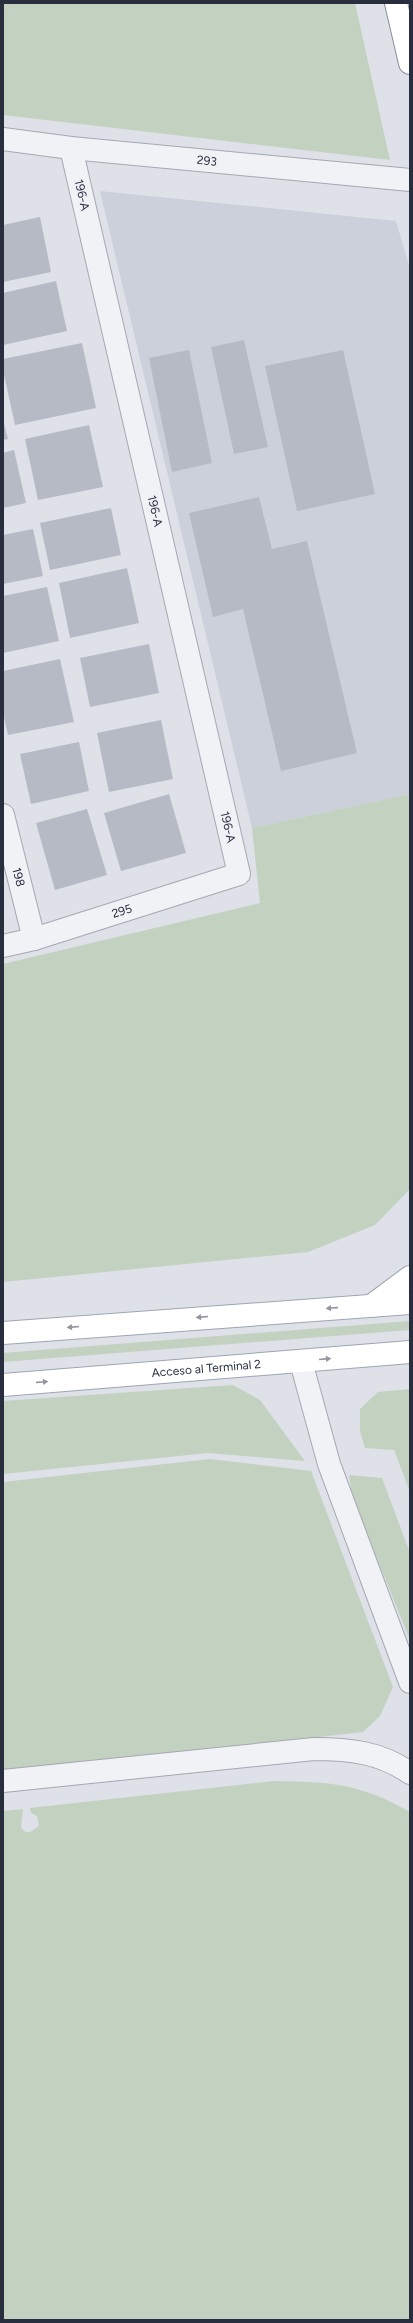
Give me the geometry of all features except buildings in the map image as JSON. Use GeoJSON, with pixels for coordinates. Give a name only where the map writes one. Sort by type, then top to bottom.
{"type":"FeatureCollection","features":[{"type":"Feature","properties":{"kind":"main road"},"geometry":{"type":"LineString","coordinates":[[396,3],[410,63]]}},
{"type":"Feature","properties":{"kind":"main road"},"geometry":{"type":"LineString","coordinates":[[371,1306],[410,1277]]}},
{"type":"Feature","properties":{"kind":"main road"},"geometry":{"type":"LineString","coordinates":[[3,1333],[410,1303]]}},
{"type":"Feature","properties":{"kind":"main road","name":"Acceso al Terminal 2"},"geometry":{"type":"LineString","coordinates":[[3,1385],[410,1352]]}},
{"type":"Feature","properties":{"kind":"street","name":"293"},"geometry":{"type":"LineString","coordinates":[[3,139],[71,148],[410,180]]}},
{"type":"Feature","properties":{"kind":"street","name":"196-A"},"geometry":{"type":"LineString","coordinates":[[71,148],[239,874]]}},
{"type":"Feature","properties":{"kind":"street","name":"198"},"geometry":{"type":"LineString","coordinates":[[3,815],[34,939]]}},
{"type":"Feature","properties":{"kind":"street","name":"295"},"geometry":{"type":"LineString","coordinates":[[3,946],[34,939],[239,874]]}},
{"type":"Feature","properties":{"kind":"street"},"geometry":{"type":"LineString","coordinates":[[301,1362],[329,1464],[410,1682]]}},
{"type":"Feature","properties":{"kind":"street"},"geometry":{"type":"LineString","coordinates":[[3,1782],[314,1749],[348,1749],[382,1756],[410,1773]]}},
{"type":"Feature","properties":{"kind":"shaded area"},"geometry":{"type":"Polygon","coordinates":[[[100,191],[396,221],[410,269],[410,794],[252,828],[100,191]]]}},
{"type":"Feature","properties":{"kind":"green space"},"geometry":{"type":"Polygon","coordinates":[[[3,3],[355,3],[390,160],[3,115],[3,3]]]}},
{"type":"Feature","properties":{"kind":"green space"},"geometry":{"type":"Polygon","coordinates":[[[410,794],[410,1189],[375,1225],[308,1252],[3,1282],[3,964],[260,903],[252,828],[410,794]]]}},
{"type":"Feature","properties":{"kind":"green space"},"geometry":{"type":"Polygon","coordinates":[[[410,1321],[410,1330],[3,1362],[3,1353],[410,1321]]]}},
{"type":"Feature","properties":{"kind":"green space"},"geometry":{"type":"Polygon","coordinates":[[[233,1385],[260,1400],[305,1461],[208,1453],[3,1474],[3,1401],[233,1385]]]}},
{"type":"Feature","properties":{"kind":"green space"},"geometry":{"type":"Polygon","coordinates":[[[410,1389],[410,1492],[394,1450],[365,1448],[360,1431],[360,1409],[378,1392],[410,1389]]]}},
{"type":"Feature","properties":{"kind":"green space"},"geometry":{"type":"Polygon","coordinates":[[[210,1459],[311,1471],[393,1687],[380,1716],[363,1732],[3,1773],[3,1482],[210,1459]]]}},
{"type":"Feature","properties":{"kind":"green space"},"geometry":{"type":"Polygon","coordinates":[[[349,1475],[382,1478],[410,1553],[410,1640],[352,1497],[349,1475]]]}},
{"type":"Feature","properties":{"kind":"green space"},"geometry":{"type":"Polygon","coordinates":[[[274,1781],[312,1782],[344,1786],[376,1795],[410,1812],[410,2320],[3,2320],[3,1811],[23,1809],[21,1827],[25,1832],[30,1832],[39,1826],[37,1816],[31,1813],[30,1808],[274,1781]]]}}]}
